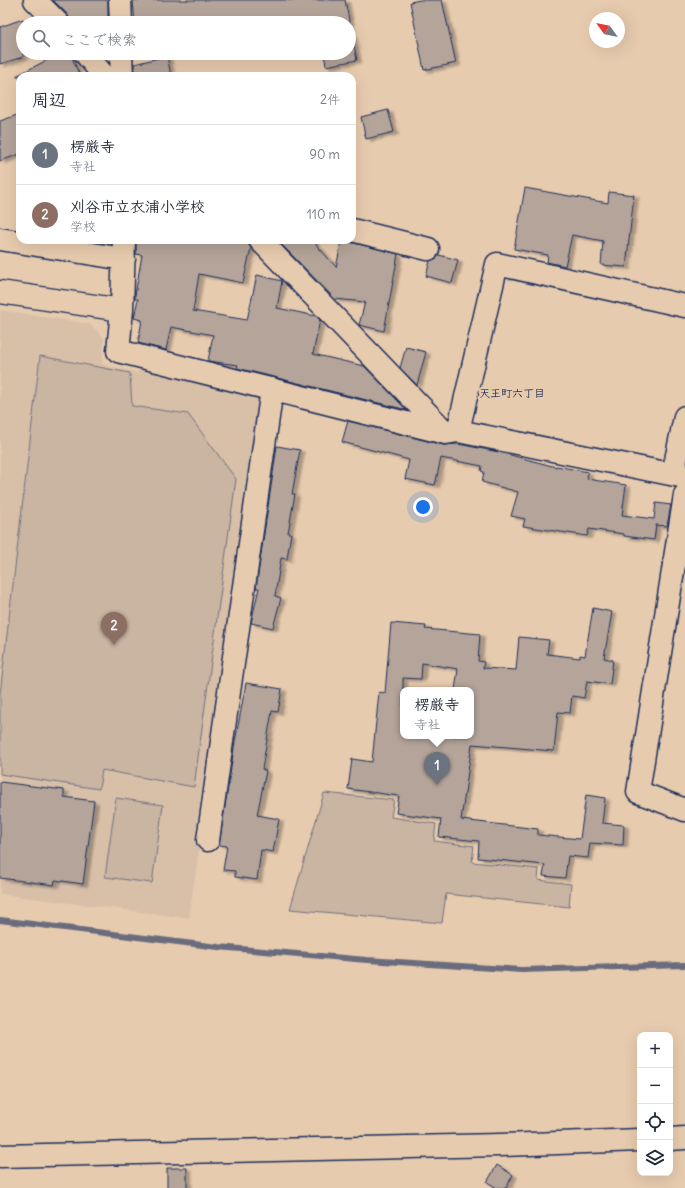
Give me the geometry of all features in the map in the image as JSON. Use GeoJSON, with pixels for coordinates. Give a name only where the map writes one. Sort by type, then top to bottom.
{"type":"FeatureCollection","features":[{"type":"Feature","properties":{"kind":"street"},"geometry":{"type":"LineString","coordinates":[[35,0],[51,16]]}},
{"type":"Feature","properties":{"kind":"street"},"geometry":{"type":"LineString","coordinates":[[120,0],[121,16]]}},
{"type":"Feature","properties":{"kind":"street"},"geometry":{"type":"LineString","coordinates":[[91,60],[101,72]]}},
{"type":"Feature","properties":{"kind":"street"},"geometry":{"type":"LineString","coordinates":[[121,60],[122,72]]}},
{"type":"Feature","properties":{"kind":"street"},"geometry":{"type":"LineString","coordinates":[[356,231],[428,249]]}},
{"type":"Feature","properties":{"kind":"street"},"geometry":{"type":"LineString","coordinates":[[0,240],[16,241]]}},
{"type":"Feature","properties":{"kind":"street"},"geometry":{"type":"LineString","coordinates":[[50,244],[124,250],[122,310],[118,351],[452,432],[679,476],[685,417]]}},
{"type":"Feature","properties":{"kind":"street"},"geometry":{"type":"LineString","coordinates":[[264,244],[452,432]]}},
{"type":"Feature","properties":{"kind":"street"},"geometry":{"type":"LineString","coordinates":[[452,432],[497,264],[685,306]]}},
{"type":"Feature","properties":{"kind":"street"},"geometry":{"type":"LineString","coordinates":[[0,292],[122,310]]}},
{"type":"Feature","properties":{"kind":"street"},"geometry":{"type":"LineString","coordinates":[[208,840],[272,389]]}},
{"type":"Feature","properties":{"kind":"street"},"geometry":{"type":"LineString","coordinates":[[685,495],[638,792],[685,810]]}},
{"type":"Feature","properties":{"kind":"street"},"geometry":{"type":"LineString","coordinates":[[673,1139],[685,1138]]}},
{"type":"Feature","properties":{"kind":"street"},"geometry":{"type":"LineString","coordinates":[[0,1156],[500,1145],[637,1140]]}},
{"type":"Feature","properties":{"kind":"shaded area"},"geometry":{"type":"Polygon","coordinates":[[[0,310],[90,324],[104,338],[102,364],[138,373],[140,363],[264,397],[189,918],[0,894],[0,310]]]}},
{"type":"Feature","properties":{"kind":"shaded area"},"geometry":{"type":"Polygon","coordinates":[[[40,356],[130,373],[132,406],[188,414],[236,479],[194,787],[102,770],[99,789],[0,774],[0,694],[40,356]]]}},
{"type":"Feature","properties":{"kind":"shaded area"},"geometry":{"type":"Polygon","coordinates":[[[324,793],[394,800],[391,817],[436,824],[434,841],[474,846],[472,862],[539,869],[538,880],[571,884],[569,907],[446,894],[442,923],[290,909],[324,793]]]}},
{"type":"Feature","properties":{"kind":"shaded area"},"geometry":{"type":"Polygon","coordinates":[[[116,798],[163,805],[152,883],[105,877],[116,798]]]}},
{"type":"Feature","properties":{"kind":"building"},"geometry":{"type":"Polygon","coordinates":[[[53,0],[108,0],[108,16],[68,16],[53,0]]]}},
{"type":"Feature","properties":{"kind":"building"},"geometry":{"type":"Polygon","coordinates":[[[133,0],[345,0],[348,16],[134,16],[133,0]]]}},
{"type":"Feature","properties":{"kind":"building"},"geometry":{"type":"Polygon","coordinates":[[[420,0],[442,0],[456,63],[424,70],[410,2],[420,0]]]}},
{"type":"Feature","properties":{"kind":"building"},"geometry":{"type":"Polygon","coordinates":[[[16,21],[16,59],[0,64],[0,27],[16,21]]]}},
{"type":"Feature","properties":{"kind":"building"},"geometry":{"type":"Polygon","coordinates":[[[356,55],[357,60],[326,66],[325,60],[356,60],[356,55]]]}},
{"type":"Feature","properties":{"kind":"building"},"geometry":{"type":"Polygon","coordinates":[[[47,60],[73,60],[78,72],[24,72],[47,60]]]}},
{"type":"Feature","properties":{"kind":"building"},"geometry":{"type":"Polygon","coordinates":[[[150,60],[168,60],[170,72],[134,72],[134,64],[150,60]]]}},
{"type":"Feature","properties":{"kind":"building"},"geometry":{"type":"Polygon","coordinates":[[[388,110],[394,132],[366,139],[361,117],[388,110]]]}},
{"type":"Feature","properties":{"kind":"building"},"geometry":{"type":"Polygon","coordinates":[[[16,115],[16,155],[0,161],[0,121],[16,115]]]}},
{"type":"Feature","properties":{"kind":"building"},"geometry":{"type":"Polygon","coordinates":[[[525,188],[608,203],[609,192],[634,195],[626,267],[601,265],[603,241],[572,235],[565,266],[547,262],[548,255],[514,249],[525,188]]]}},
{"type":"Feature","properties":{"kind":"building"},"geometry":{"type":"Polygon","coordinates":[[[136,244],[250,244],[251,248],[243,283],[199,274],[193,311],[247,320],[257,275],[282,281],[277,308],[316,316],[320,320],[313,354],[364,366],[407,410],[237,368],[238,365],[208,361],[213,335],[171,327],[166,350],[138,343],[142,320],[134,318],[138,299],[135,299],[135,295],[142,255],[136,254],[136,244]]]}},
{"type":"Feature","properties":{"kind":"building"},"geometry":{"type":"Polygon","coordinates":[[[281,244],[316,244],[336,267],[341,244],[356,244],[398,254],[384,331],[359,325],[365,302],[335,299],[281,244]]]}},
{"type":"Feature","properties":{"kind":"building"},"geometry":{"type":"Polygon","coordinates":[[[439,255],[458,260],[452,283],[426,276],[430,261],[437,258],[439,255]]]}},
{"type":"Feature","properties":{"kind":"building"},"geometry":{"type":"Polygon","coordinates":[[[406,347],[426,352],[417,385],[400,368],[406,347]]]}},
{"type":"Feature","properties":{"kind":"building"},"geometry":{"type":"Polygon","coordinates":[[[348,421],[443,445],[458,444],[499,452],[556,467],[588,472],[587,479],[626,485],[622,515],[654,519],[656,503],[671,505],[667,526],[656,525],[654,540],[589,529],[587,536],[523,526],[525,519],[511,516],[518,492],[482,482],[484,472],[481,471],[482,466],[441,458],[435,485],[405,479],[409,460],[342,442],[348,421]]]}},
{"type":"Feature","properties":{"kind":"building"},"geometry":{"type":"Polygon","coordinates":[[[277,446],[300,450],[292,494],[295,494],[288,533],[291,533],[287,559],[281,558],[275,596],[281,598],[273,628],[251,623],[259,588],[256,588],[277,446]]]}},
{"type":"Feature","properties":{"kind":"building"},"geometry":{"type":"Polygon","coordinates":[[[593,608],[612,612],[604,658],[613,660],[610,684],[587,681],[584,698],[572,696],[570,713],[558,712],[554,751],[472,744],[461,820],[538,829],[538,835],[580,839],[586,795],[605,798],[602,823],[624,825],[623,845],[590,843],[588,858],[568,856],[565,878],[543,876],[545,865],[478,858],[479,841],[439,837],[441,819],[396,813],[399,796],[348,789],[352,759],[372,762],[379,692],[385,693],[391,623],[426,626],[425,629],[480,634],[478,661],[484,662],[483,668],[516,670],[519,637],[549,640],[547,654],[580,658],[580,655],[585,656],[593,608]]]}},
{"type":"Feature","properties":{"kind":"building"},"geometry":{"type":"Polygon","coordinates":[[[246,683],[282,689],[278,712],[272,711],[262,769],[266,771],[257,815],[279,819],[273,852],[261,850],[257,880],[235,877],[235,871],[223,870],[227,846],[219,845],[246,683]]]}},
{"type":"Feature","properties":{"kind":"building"},"geometry":{"type":"Polygon","coordinates":[[[0,782],[64,790],[64,797],[94,801],[83,884],[55,880],[54,885],[0,878],[0,782]]]}},
{"type":"Feature","properties":{"kind":"building"},"geometry":{"type":"Polygon","coordinates":[[[497,1165],[513,1175],[506,1188],[497,1188],[487,1182],[497,1165]]]}},
{"type":"Feature","properties":{"kind":"building"},"geometry":{"type":"Polygon","coordinates":[[[167,1168],[187,1168],[187,1188],[167,1188],[167,1168]]]}},
{"type":"Feature","properties":{"kind":"waterway"},"geometry":{"type":"LineString","coordinates":[[0,920],[218,947],[367,960],[521,970],[685,965]]}},
{"type":"Feature","properties":{"kind":"place","name":"刈谷市立衣浦小学校"},"geometry":{"type":"Point","coordinates":[114,645]}},
{"type":"Feature","properties":{"kind":"place","name":"楞厳寺"},"geometry":{"type":"Point","coordinates":[437,785]}},
{"type":"Feature","properties":{"kind":"district","name":"天王町六丁目"},"geometry":{"type":"Point","coordinates":[512,393]}}]}
